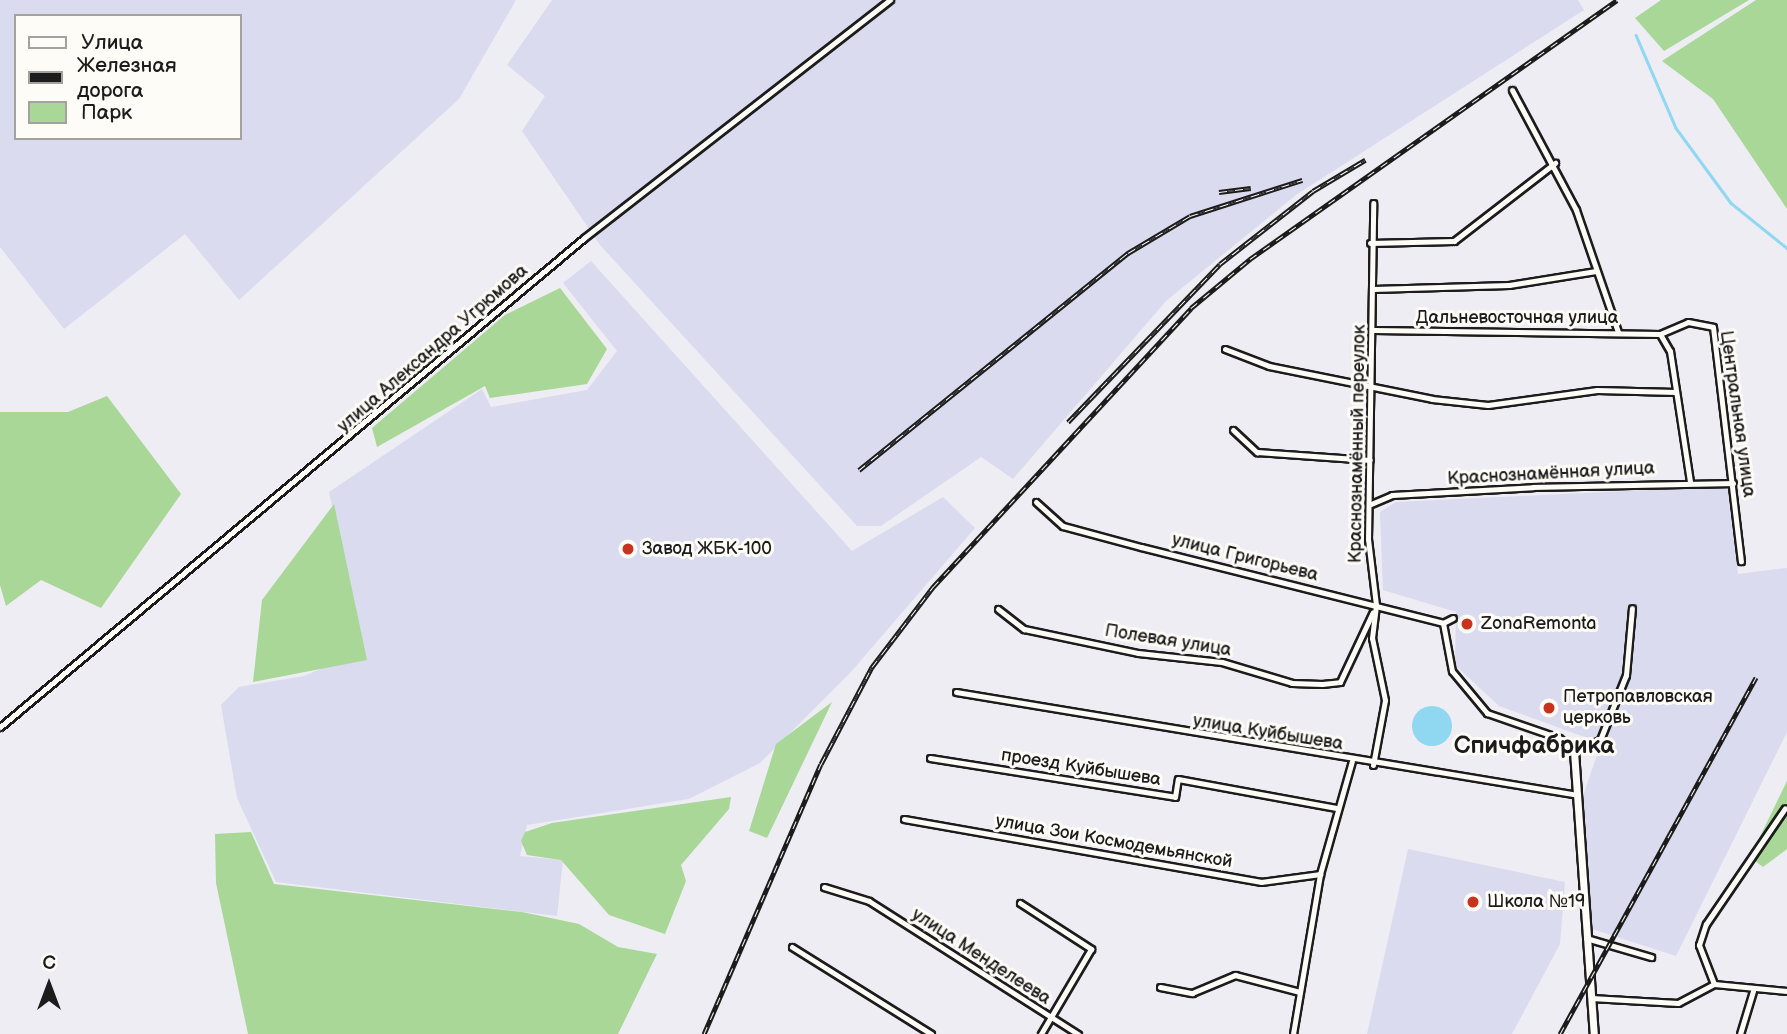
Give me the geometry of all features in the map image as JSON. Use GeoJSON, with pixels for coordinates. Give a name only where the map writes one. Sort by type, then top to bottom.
{"type":"FeatureCollection","features":[{"type":"Feature","properties":{"kind":"street","name":"улица Александра Угрюмова"},"geometry":{"type":"LineString","coordinates":[[0,727],[584,238],[890,0]]}},
{"type":"Feature","properties":{"kind":"street"},"geometry":{"type":"LineString","coordinates":[[1512,90],[1555,163],[1618,332]]}},
{"type":"Feature","properties":{"kind":"street"},"geometry":{"type":"LineString","coordinates":[[1370,243],[1454,241],[1555,163]]}},
{"type":"Feature","properties":{"kind":"street","name":"Краснознамённый переулок"},"geometry":{"type":"LineString","coordinates":[[1373,203],[1370,243],[1374,330],[1368,539],[1376,605],[1371,638],[1385,721],[1373,765]]}},
{"type":"Feature","properties":{"kind":"street"},"geometry":{"type":"LineString","coordinates":[[1373,289],[1509,285],[1596,271]]}},
{"type":"Feature","properties":{"kind":"street","name":"Центральная улица"},"geometry":{"type":"LineString","coordinates":[[1660,334],[1688,322],[1713,327],[1741,561]]}},
{"type":"Feature","properties":{"kind":"street","name":"Дальневосточная улица"},"geometry":{"type":"LineString","coordinates":[[1374,330],[1660,334]]}},
{"type":"Feature","properties":{"kind":"street"},"geometry":{"type":"LineString","coordinates":[[1660,334],[1670,351],[1690,482]]}},
{"type":"Feature","properties":{"kind":"street"},"geometry":{"type":"LineString","coordinates":[[1225,349],[1269,366],[1489,405],[1597,390],[1676,392]]}},
{"type":"Feature","properties":{"kind":"street"},"geometry":{"type":"LineString","coordinates":[[1233,430],[1257,452],[1370,460]]}},
{"type":"Feature","properties":{"kind":"street","name":"Краснознамённая улица"},"geometry":{"type":"LineString","coordinates":[[1371,505],[1392,495],[1690,482],[1733,483]]}},
{"type":"Feature","properties":{"kind":"street","name":"улица Григорьева"},"geometry":{"type":"LineString","coordinates":[[1036,502],[1063,526],[1443,623]]}},
{"type":"Feature","properties":{"kind":"street","name":"Полевая улица"},"geometry":{"type":"LineString","coordinates":[[999,609],[1024,628],[1138,653],[1222,662],[1292,683],[1322,684],[1340,682],[1376,605]]}},
{"type":"Feature","properties":{"kind":"street"},"geometry":{"type":"LineString","coordinates":[[1574,751],[1600,740],[1626,675],[1632,608]]}},
{"type":"Feature","properties":{"kind":"street"},"geometry":{"type":"LineString","coordinates":[[1453,618],[1443,623],[1452,671],[1487,713],[1559,738],[1574,751],[1594,1034]]}},
{"type":"Feature","properties":{"kind":"street","name":"улица Куйбышева"},"geometry":{"type":"LineString","coordinates":[[956,692],[1373,765],[1578,795]]}},
{"type":"Feature","properties":{"kind":"street","name":"проезд Куйбышева"},"geometry":{"type":"LineString","coordinates":[[930,758],[1175,797],[1178,779],[1336,808]]}},
{"type":"Feature","properties":{"kind":"street"},"geometry":{"type":"LineString","coordinates":[[1293,1034],[1320,874],[1336,808],[1352,761]]}},
{"type":"Feature","properties":{"kind":"street"},"geometry":{"type":"LineString","coordinates":[[1714,984],[1699,946],[1706,924],[1785,808]]}},
{"type":"Feature","properties":{"kind":"street","name":"улица Зои Космодемьянской"},"geometry":{"type":"LineString","coordinates":[[904,819],[1261,882],[1320,874]]}},
{"type":"Feature","properties":{"kind":"street","name":"улица Менделеева"},"geometry":{"type":"LineString","coordinates":[[824,887],[869,901],[1078,1034]]}},
{"type":"Feature","properties":{"kind":"street"},"geometry":{"type":"LineString","coordinates":[[1020,904],[1091,949],[1041,1034]]}},
{"type":"Feature","properties":{"kind":"street"},"geometry":{"type":"LineString","coordinates":[[1586,938],[1651,957]]}},
{"type":"Feature","properties":{"kind":"street"},"geometry":{"type":"LineString","coordinates":[[792,947],[931,1034]]}},
{"type":"Feature","properties":{"kind":"street"},"geometry":{"type":"LineString","coordinates":[[1160,986],[1192,993],[1235,975],[1300,992]]}},
{"type":"Feature","properties":{"kind":"street"},"geometry":{"type":"LineString","coordinates":[[1591,998],[1678,1003],[1714,984],[1753,991],[1787,990]]}},
{"type":"Feature","properties":{"kind":"street"},"geometry":{"type":"LineString","coordinates":[[1740,1034],[1753,991]]}},
{"type":"Feature","properties":{"kind":"shaded area"},"geometry":{"type":"Polygon","coordinates":[[[0,0],[516,0],[459,99],[239,300],[185,234],[64,329],[0,247],[0,0]]]}},
{"type":"Feature","properties":{"kind":"shaded area"},"geometry":{"type":"Polygon","coordinates":[[[552,0],[1578,0],[1584,10],[1296,195],[1166,301],[1013,479],[981,457],[881,526],[857,526],[600,245],[522,131],[545,96],[507,65],[552,0]]]}},
{"type":"Feature","properties":{"kind":"shaded area"},"geometry":{"type":"Polygon","coordinates":[[[591,261],[852,551],[943,497],[975,528],[850,673],[760,763],[689,799],[527,825],[520,856],[563,860],[557,916],[276,882],[237,798],[221,705],[239,687],[304,676],[363,651],[329,492],[482,389],[491,407],[587,390],[617,351],[563,283],[591,261]]]}},
{"type":"Feature","properties":{"kind":"shaded area"},"geometry":{"type":"Polygon","coordinates":[[[1731,486],[1738,574],[1787,568],[1787,732],[1676,956],[1589,928],[1583,796],[1601,743],[1499,706],[1455,665],[1456,612],[1383,590],[1380,512],[1396,502],[1731,486]]]}},
{"type":"Feature","properties":{"kind":"shaded area"},"geometry":{"type":"Polygon","coordinates":[[[1408,849],[1565,882],[1560,944],[1512,1034],[1367,1034],[1408,849]]]}},
{"type":"Feature","properties":{"kind":"green space"},"geometry":{"type":"Polygon","coordinates":[[[1661,0],[1749,0],[1664,51],[1635,18],[1661,0]]]}},
{"type":"Feature","properties":{"kind":"green space"},"geometry":{"type":"Polygon","coordinates":[[[1756,0],[1787,0],[1787,209],[1713,99],[1662,61],[1756,0]]]}},
{"type":"Feature","properties":{"kind":"green space"},"geometry":{"type":"Polygon","coordinates":[[[560,288],[607,349],[587,384],[490,398],[485,386],[377,447],[372,428],[505,315],[560,288]]]}},
{"type":"Feature","properties":{"kind":"green space"},"geometry":{"type":"Polygon","coordinates":[[[107,396],[181,494],[101,608],[41,580],[6,606],[0,585],[0,412],[68,412],[107,396]]]}},
{"type":"Feature","properties":{"kind":"green space"},"geometry":{"type":"Polygon","coordinates":[[[334,504],[367,660],[253,682],[262,600],[334,504]]]}},
{"type":"Feature","properties":{"kind":"green space"},"geometry":{"type":"Polygon","coordinates":[[[832,702],[767,838],[749,831],[776,744],[832,702]]]}},
{"type":"Feature","properties":{"kind":"green space"},"geometry":{"type":"Polygon","coordinates":[[[1787,781],[1787,849],[1763,867],[1750,857],[1787,781]]]}},
{"type":"Feature","properties":{"kind":"green space"},"geometry":{"type":"Polygon","coordinates":[[[731,797],[729,809],[681,865],[686,881],[665,934],[609,915],[561,860],[527,855],[521,841],[525,832],[552,823],[731,797]]]}},
{"type":"Feature","properties":{"kind":"green space"},"geometry":{"type":"Polygon","coordinates":[[[251,832],[274,884],[522,912],[579,924],[618,947],[657,954],[618,1034],[248,1034],[216,883],[215,834],[251,832]]]}},
{"type":"Feature","properties":{"kind":"water"},"geometry":{"type":"Polygon","coordinates":[[[1432,706],[1446,712],[1452,726],[1446,740],[1432,746],[1418,740],[1412,726],[1418,712],[1432,706]]]}},
{"type":"Feature","properties":{"kind":"waterway"},"geometry":{"type":"LineString","coordinates":[[1636,35],[1676,128],[1731,203],[1787,248]]}},
{"type":"Feature","properties":{"kind":"railway"},"geometry":{"type":"LineString","coordinates":[[704,1034],[821,764],[872,667],[933,587],[1191,308],[1250,259],[1617,0]]}},
{"type":"Feature","properties":{"kind":"railway"},"geometry":{"type":"LineString","coordinates":[[1068,422],[1220,264],[1313,191],[1365,160]]}},
{"type":"Feature","properties":{"kind":"railway"},"geometry":{"type":"LineString","coordinates":[[859,470],[1128,253],[1190,216],[1302,180]]}},
{"type":"Feature","properties":{"kind":"railway"},"geometry":{"type":"LineString","coordinates":[[1219,192],[1251,188]]}},
{"type":"Feature","properties":{"kind":"railway"},"geometry":{"type":"LineString","coordinates":[[1560,1034],[1756,677]]}},
{"type":"Feature","properties":{"kind":"place","name":"Завод ЖБК-100"},"geometry":{"type":"Point","coordinates":[628,549]}},
{"type":"Feature","properties":{"kind":"place","name":"ZonaRemonta"},"geometry":{"type":"Point","coordinates":[1467,624]}},
{"type":"Feature","properties":{"kind":"place","name":"Петропавловская церковь"},"geometry":{"type":"Point","coordinates":[1549,708]}},
{"type":"Feature","properties":{"kind":"place","name":"Школа №19"},"geometry":{"type":"Point","coordinates":[1473,902]}},
{"type":"Feature","properties":{"kind":"district","name":"Спичфабрика"},"geometry":{"type":"Point","coordinates":[1534,746]}}]}
